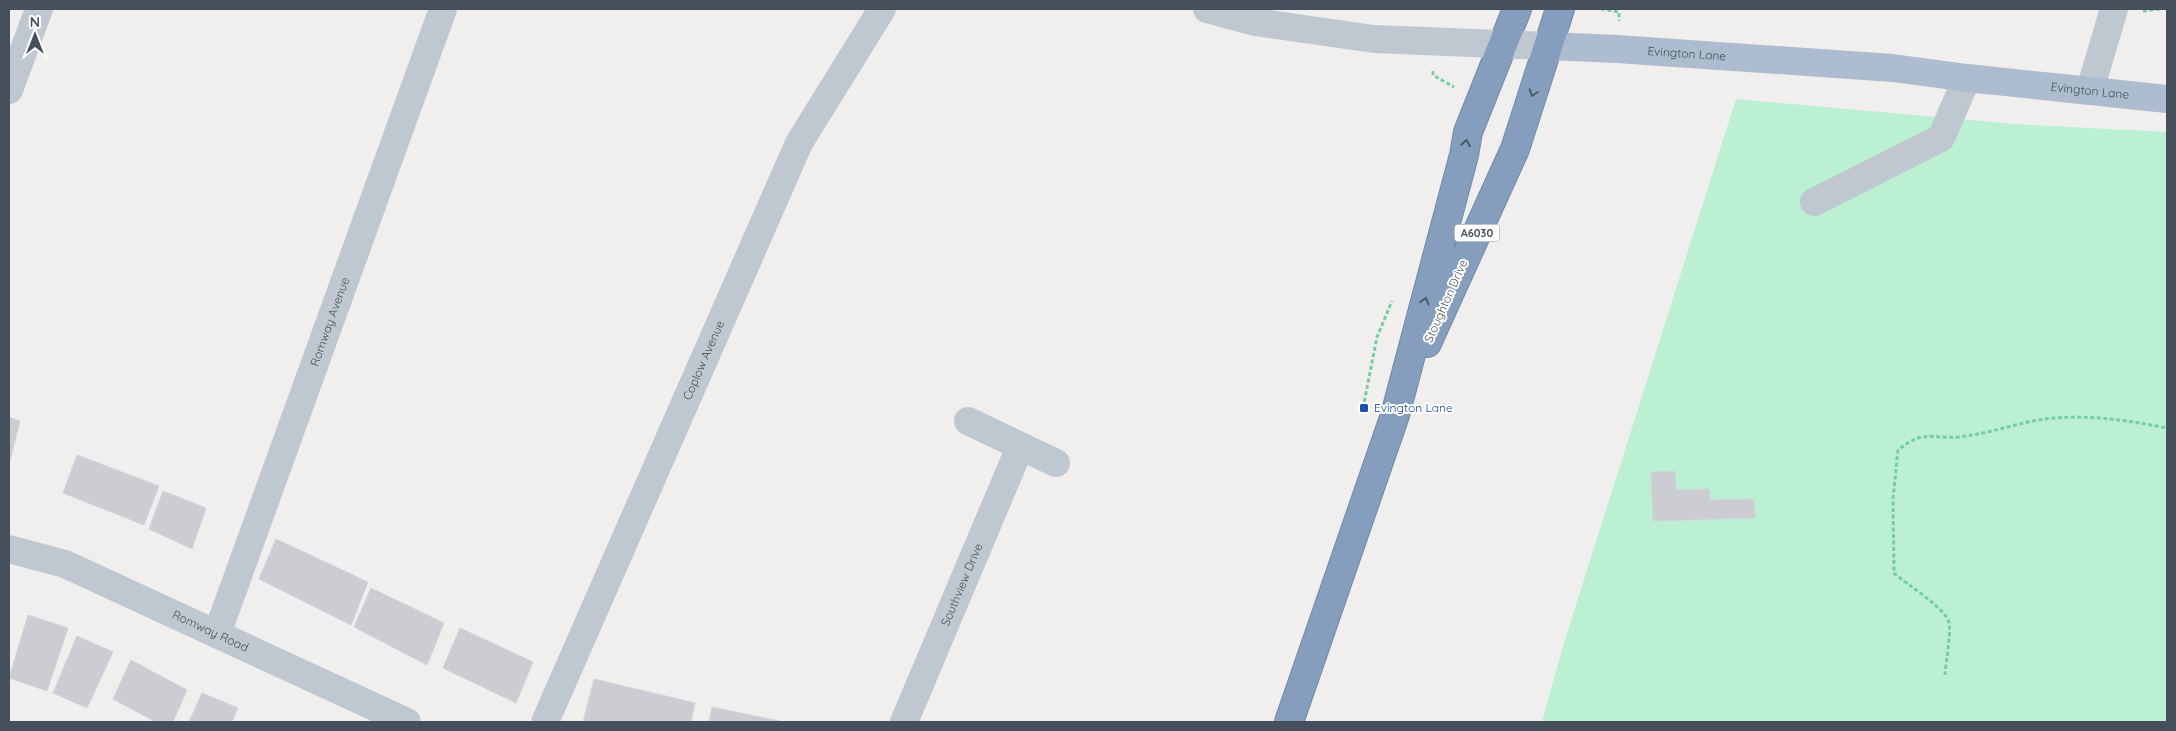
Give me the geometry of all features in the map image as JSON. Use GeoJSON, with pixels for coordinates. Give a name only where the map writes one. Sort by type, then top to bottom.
{"type":"FeatureCollection","features":[{"type":"Feature","properties":{"kind":"highway","name":"A6030"},"geometry":{"type":"LineString","coordinates":[[1504,44],[1517,9]]}},
{"type":"Feature","properties":{"kind":"highway","name":"A6030"},"geometry":{"type":"LineString","coordinates":[[1548,46],[1560,9]]}},
{"type":"Feature","properties":{"kind":"highway","name":"Stoughton Drive"},"geometry":{"type":"LineString","coordinates":[[1289,722],[1395,416],[1464,155],[1468,132],[1504,44]]}},
{"type":"Feature","properties":{"kind":"highway","name":"Stoughton Drive"},"geometry":{"type":"LineString","coordinates":[[1395,416],[1515,149],[1548,46]]}},
{"type":"Feature","properties":{"kind":"main road","name":"Evington Lane"},"geometry":{"type":"LineString","coordinates":[[1548,46],[1893,68],[1967,78],[2167,99]]}},
{"type":"Feature","properties":{"kind":"street"},"geometry":{"type":"LineString","coordinates":[[9,90],[39,9]]}},
{"type":"Feature","properties":{"kind":"street","name":"Romway Avenue"},"geometry":{"type":"LineString","coordinates":[[217,634],[443,9]]}},
{"type":"Feature","properties":{"kind":"street","name":"Coplow Avenue"},"geometry":{"type":"LineString","coordinates":[[545,722],[799,143],[882,9]]}},
{"type":"Feature","properties":{"kind":"street","name":"Evington Lane"},"geometry":{"type":"LineString","coordinates":[[1207,9],[1255,22],[1374,38],[1548,46]]}},
{"type":"Feature","properties":{"kind":"street"},"geometry":{"type":"LineString","coordinates":[[2090,90],[2114,9]]}},
{"type":"Feature","properties":{"kind":"street"},"geometry":{"type":"LineString","coordinates":[[1814,202],[1941,138],[1967,78]]}},
{"type":"Feature","properties":{"kind":"street"},"geometry":{"type":"LineString","coordinates":[[968,421],[1056,463]]}},
{"type":"Feature","properties":{"kind":"street","name":"Southview Drive"},"geometry":{"type":"LineString","coordinates":[[904,722],[1020,447]]}},
{"type":"Feature","properties":{"kind":"street","name":"Romway Road"},"geometry":{"type":"LineString","coordinates":[[9,549],[65,564],[407,722]]}},
{"type":"Feature","properties":{"kind":"path"},"geometry":{"type":"LineString","coordinates":[[1945,674],[1949,622],[1940,608],[1894,573],[1893,499],[1898,450],[1911,440],[1932,435],[1958,437],[2046,419],[2108,417],[2167,428]]}},
{"type":"Feature","properties":{"kind":"green space"},"geometry":{"type":"Polygon","coordinates":[[[1736,99],[2015,124],[2167,132],[2167,722],[1542,722],[1563,646],[1736,99]]]}},
{"type":"Feature","properties":{"kind":"building"},"geometry":{"type":"Polygon","coordinates":[[[9,417],[20,421],[9,465],[9,417]]]}},
{"type":"Feature","properties":{"kind":"building"},"geometry":{"type":"Polygon","coordinates":[[[77,455],[159,486],[144,525],[63,493],[77,455]]]}},
{"type":"Feature","properties":{"kind":"building"},"geometry":{"type":"Polygon","coordinates":[[[1675,471],[1676,490],[1709,489],[1710,500],[1754,499],[1755,518],[1653,521],[1651,472],[1675,471]]]}},
{"type":"Feature","properties":{"kind":"building"},"geometry":{"type":"Polygon","coordinates":[[[163,491],[206,508],[192,549],[149,529],[163,491]]]}},
{"type":"Feature","properties":{"kind":"building"},"geometry":{"type":"Polygon","coordinates":[[[276,539],[368,582],[351,625],[259,579],[276,539]]]}},
{"type":"Feature","properties":{"kind":"building"},"geometry":{"type":"Polygon","coordinates":[[[371,588],[444,623],[427,665],[354,627],[371,588]]]}},
{"type":"Feature","properties":{"kind":"building"},"geometry":{"type":"Polygon","coordinates":[[[28,615],[68,628],[47,691],[9,678],[28,615]]]}},
{"type":"Feature","properties":{"kind":"building"},"geometry":{"type":"Polygon","coordinates":[[[460,628],[533,662],[516,703],[443,668],[460,628]]]}},
{"type":"Feature","properties":{"kind":"building"},"geometry":{"type":"Polygon","coordinates":[[[77,636],[113,652],[87,708],[53,693],[77,636]]]}},
{"type":"Feature","properties":{"kind":"building"},"geometry":{"type":"Polygon","coordinates":[[[131,660],[187,690],[173,722],[156,722],[113,699],[131,660]]]}},
{"type":"Feature","properties":{"kind":"building"},"geometry":{"type":"Polygon","coordinates":[[[594,679],[695,703],[691,722],[583,722],[594,679]]]}},
{"type":"Feature","properties":{"kind":"building"},"geometry":{"type":"Polygon","coordinates":[[[202,693],[238,708],[232,722],[189,722],[202,693]]]}},
{"type":"Feature","properties":{"kind":"building"},"geometry":{"type":"Polygon","coordinates":[[[712,707],[784,722],[709,722],[712,707]]]}},
{"type":"Feature","properties":{"kind":"place","name":"Evington Lane"},"geometry":{"type":"Point","coordinates":[1364,408]}}]}
